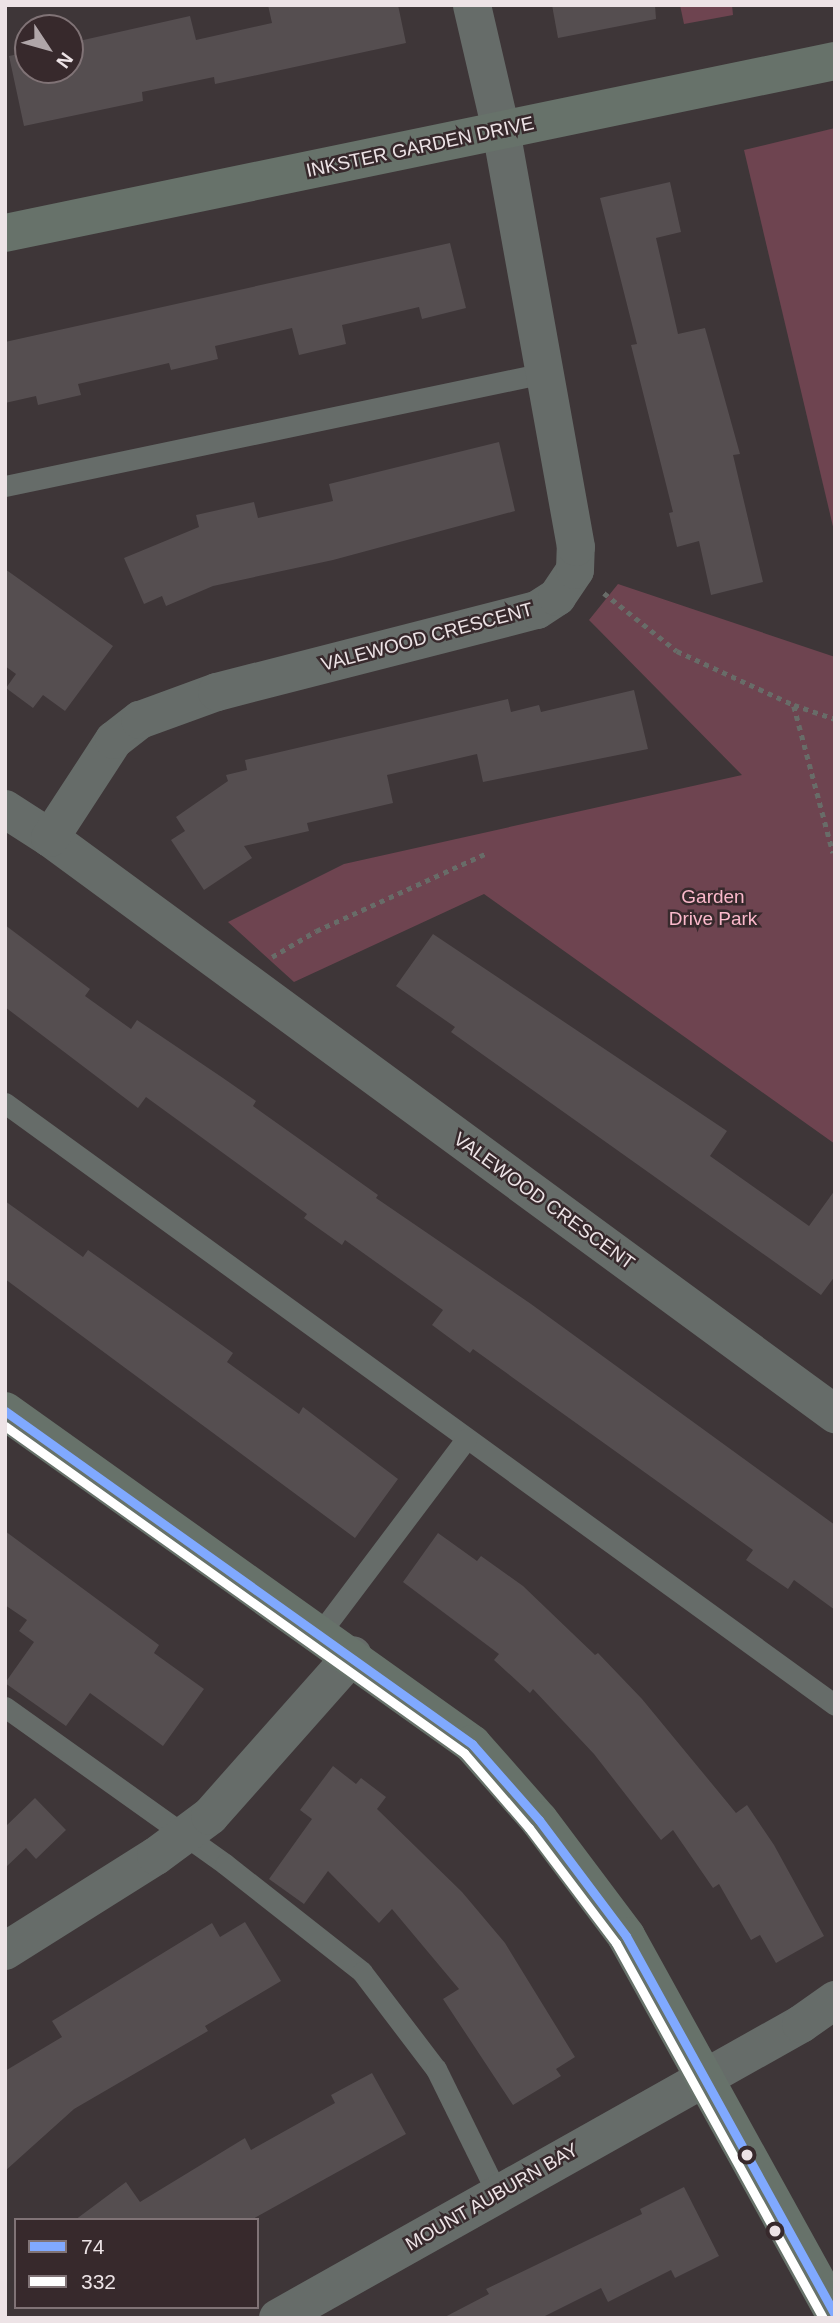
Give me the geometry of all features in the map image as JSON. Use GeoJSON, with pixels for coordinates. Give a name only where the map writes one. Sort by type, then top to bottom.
{"type":"FeatureCollection","features":[{"type":"Feature","properties":{"kind":"street"},"geometry":{"type":"LineString","coordinates":[[472,5],[501,130],[576,547],[575,570]]}},
{"type":"Feature","properties":{"kind":"street","name":"INKSTER GARDEN DRIVE"},"geometry":{"type":"LineString","coordinates":[[5,233],[835,61]]}},
{"type":"Feature","properties":{"kind":"street","name":"VALEWOOD CRESCENT"},"geometry":{"type":"LineString","coordinates":[[50,838],[114,740],[140,720],[217,692],[537,610],[557,597],[575,570]]}},
{"type":"Feature","properties":{"kind":"street","name":"VALEWOOD CRESCENT"},"geometry":{"type":"LineString","coordinates":[[5,809],[50,838],[835,1414]]}},
{"type":"Feature","properties":{"kind":"street"},"geometry":{"type":"LineString","coordinates":[[5,1411],[353,1655],[472,1744],[539,1820],[626,1936],[706,2076],[835,2314]]}},
{"type":"Feature","properties":{"kind":"street"},"geometry":{"type":"LineString","coordinates":[[5,1951],[185,1835],[210,1816],[353,1655]]}},
{"type":"Feature","properties":{"kind":"street","name":"MOUNT AUBURN BAY"},"geometry":{"type":"LineString","coordinates":[[278,2318],[801,2024],[835,2000]]}},
{"type":"Feature","properties":{"kind":"lane"},"geometry":{"type":"LineString","coordinates":[[5,485],[544,373]]}},
{"type":"Feature","properties":{"kind":"lane"},"geometry":{"type":"LineString","coordinates":[[5,1103],[835,1705]]}},
{"type":"Feature","properties":{"kind":"lane"},"geometry":{"type":"LineString","coordinates":[[320,1633],[466,1439]]}},
{"type":"Feature","properties":{"kind":"lane"},"geometry":{"type":"LineString","coordinates":[[5,1707],[185,1835],[362,1972],[436,2069],[497,2193]]}},
{"type":"Feature","properties":{"kind":"path"},"geometry":{"type":"LineString","coordinates":[[575,570],[677,651],[793,705],[835,719]]}},
{"type":"Feature","properties":{"kind":"path"},"geometry":{"type":"LineString","coordinates":[[793,705],[834,853]]}},
{"type":"Feature","properties":{"kind":"path"},"geometry":{"type":"LineString","coordinates":[[239,976],[316,931],[485,854]]}},
{"type":"Feature","properties":{"kind":"green space"},"geometry":{"type":"Polygon","coordinates":[[[680,5],[732,5],[733,15],[684,24],[680,5]]]}},
{"type":"Feature","properties":{"kind":"green space"},"geometry":{"type":"Polygon","coordinates":[[[835,128],[835,535],[744,150],[835,128]]]}},
{"type":"Feature","properties":{"kind":"green space","name":"Garden Drive Park"},"geometry":{"type":"Polygon","coordinates":[[[618,584],[835,657],[835,1144],[484,894],[294,982],[228,922],[344,864],[742,775],[589,620],[618,584]]]}},
{"type":"Feature","properties":{"kind":"building"},"geometry":{"type":"Polygon","coordinates":[[[268,5],[398,5],[406,43],[215,84],[214,77],[142,92],[143,101],[24,126],[15,84],[84,84],[84,40],[190,16],[196,40],[272,23],[268,5]]]}},
{"type":"Feature","properties":{"kind":"building"},"geometry":{"type":"Polygon","coordinates":[[[552,5],[655,5],[656,19],[558,38],[552,5]]]}},
{"type":"Feature","properties":{"kind":"building"},"geometry":{"type":"Polygon","coordinates":[[[14,55],[14,79],[9,56],[14,55]]]}},
{"type":"Feature","properties":{"kind":"building"},"geometry":{"type":"Polygon","coordinates":[[[670,182],[681,232],[656,238],[678,334],[705,328],[740,454],[733,455],[763,582],[711,595],[699,541],[677,547],[669,513],[673,512],[631,345],[637,344],[600,198],[670,182]]]}},
{"type":"Feature","properties":{"kind":"building"},"geometry":{"type":"Polygon","coordinates":[[[450,243],[466,308],[422,319],[419,307],[342,325],[346,344],[299,355],[292,328],[215,346],[218,359],[171,370],[169,363],[78,384],[81,395],[38,405],[36,396],[5,403],[5,342],[450,243]]]}},
{"type":"Feature","properties":{"kind":"building"},"geometry":{"type":"Polygon","coordinates":[[[499,442],[515,511],[333,560],[213,586],[166,606],[162,596],[144,604],[124,558],[199,527],[196,515],[254,502],[258,518],[333,501],[329,484],[499,442]]]}},
{"type":"Feature","properties":{"kind":"building"},"geometry":{"type":"Polygon","coordinates":[[[5,569],[113,646],[65,711],[43,695],[33,708],[6,688],[16,674],[5,666],[5,569]]]}},
{"type":"Feature","properties":{"kind":"building"},"geometry":{"type":"Polygon","coordinates":[[[634,690],[648,749],[483,782],[477,754],[387,775],[393,803],[307,823],[309,831],[244,846],[252,858],[204,890],[171,840],[185,831],[176,817],[228,781],[226,775],[247,770],[245,760],[508,699],[511,712],[539,705],[541,712],[634,690]]]}},
{"type":"Feature","properties":{"kind":"building"},"geometry":{"type":"Polygon","coordinates":[[[5,925],[90,989],[85,996],[131,1029],[137,1020],[256,1101],[253,1106],[378,1195],[376,1198],[531,1304],[835,1525],[835,1610],[794,1580],[788,1589],[746,1560],[753,1550],[473,1349],[470,1353],[432,1325],[443,1310],[345,1240],[342,1245],[304,1218],[307,1214],[146,1097],[138,1108],[5,1007],[5,925]]]}},
{"type":"Feature","properties":{"kind":"building"},"geometry":{"type":"Polygon","coordinates":[[[433,934],[727,1131],[710,1156],[809,1226],[835,1190],[835,1276],[821,1295],[451,1032],[455,1027],[396,986],[433,934]]]}},
{"type":"Feature","properties":{"kind":"building"},"geometry":{"type":"Polygon","coordinates":[[[5,1201],[83,1257],[88,1250],[233,1353],[227,1362],[299,1414],[303,1407],[398,1479],[355,1538],[5,1279],[5,1201]]]}},
{"type":"Feature","properties":{"kind":"building"},"geometry":{"type":"Polygon","coordinates":[[[5,1531],[159,1645],[154,1653],[204,1689],[163,1746],[90,1693],[66,1726],[5,1683],[34,1642],[19,1631],[27,1620],[5,1605],[5,1531]]]}},
{"type":"Feature","properties":{"kind":"building"},"geometry":{"type":"Polygon","coordinates":[[[438,1533],[477,1561],[481,1556],[523,1586],[595,1655],[598,1653],[642,1699],[736,1813],[747,1805],[774,1845],[824,1936],[776,1963],[760,1935],[751,1940],[719,1884],[713,1888],[673,1830],[661,1840],[594,1754],[533,1689],[530,1693],[494,1660],[499,1654],[403,1582],[438,1533]]]}},
{"type":"Feature","properties":{"kind":"building"},"geometry":{"type":"Polygon","coordinates":[[[333,1766],[356,1784],[361,1778],[386,1797],[377,1809],[462,1892],[505,1943],[575,2057],[556,2069],[561,2076],[513,2105],[443,1999],[459,1989],[392,1909],[379,1923],[328,1871],[304,1904],[269,1879],[312,1819],[300,1810],[333,1766]]]}},
{"type":"Feature","properties":{"kind":"building"},"geometry":{"type":"Polygon","coordinates":[[[35,1798],[66,1830],[36,1859],[26,1848],[5,1868],[5,1827],[35,1798]]]}},
{"type":"Feature","properties":{"kind":"building"},"geometry":{"type":"Polygon","coordinates":[[[245,1922],[281,1981],[205,2026],[208,2031],[74,2109],[5,2171],[5,2071],[62,2037],[52,2021],[212,1923],[220,1937],[245,1922]]]}},
{"type":"Feature","properties":{"kind":"building"},"geometry":{"type":"Polygon","coordinates":[[[372,2073],[406,2134],[255,2218],[78,2218],[126,2182],[140,2202],[245,2138],[251,2150],[335,2103],[331,2095],[372,2073]]]}},
{"type":"Feature","properties":{"kind":"building"},"geometry":{"type":"Polygon","coordinates":[[[684,2187],[719,2256],[675,2278],[671,2270],[608,2302],[601,2288],[541,2318],[443,2318],[489,2294],[486,2289],[642,2214],[640,2209],[684,2187]]]}},
{"type":"Feature","properties":{"kind":"transit line","name":"74"},"geometry":{"type":"LineString","coordinates":[[5,1411],[472,1744],[539,1820],[626,1936],[835,2314]]}},
{"type":"Feature","properties":{"kind":"transit line","name":"332"},"geometry":{"type":"LineString","coordinates":[[5,1426],[464,1753],[529,1828],[616,1943],[823,2318]]}}]}
